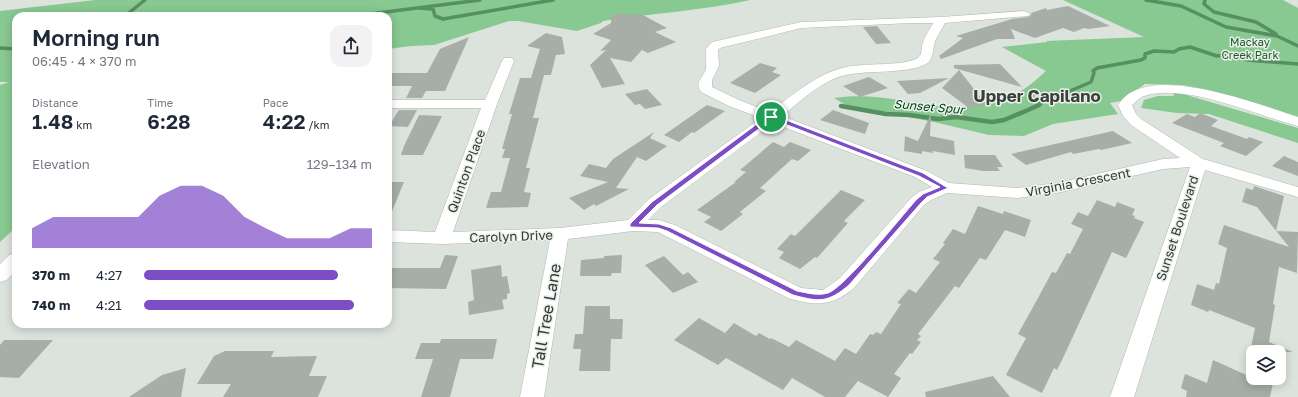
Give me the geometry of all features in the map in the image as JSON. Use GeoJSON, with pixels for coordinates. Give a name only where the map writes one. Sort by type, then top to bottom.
{"type":"FeatureCollection","features":[{"type":"Feature","properties":{"kind":"street","name":"Virginia Crescent"},"geometry":{"type":"LineString","coordinates":[[1024,14],[941,20],[911,20],[789,27],[716,45],[712,49],[712,68],[704,81],[706,89],[734,103],[921,174],[945,188],[1004,193],[1033,192],[1164,164],[1185,162],[1199,163],[1298,192]]}},
{"type":"Feature","properties":{"kind":"street"},"geometry":{"type":"LineString","coordinates":[[633,225],[655,204],[823,79],[832,74],[849,70],[912,64],[922,61],[927,55],[929,41],[941,20]]}},
{"type":"Feature","properties":{"kind":"street","name":"Quinton Place"},"geometry":{"type":"LineString","coordinates":[[442,238],[490,104],[508,61]]}},
{"type":"Feature","properties":{"kind":"street","name":"Sunset Boulevard"},"geometry":{"type":"LineString","coordinates":[[1122,397],[1199,163],[1136,122],[1130,116],[1124,105],[1141,92],[1174,89],[1208,95],[1298,122]]}},
{"type":"Feature","properties":{"kind":"street"},"geometry":{"type":"LineString","coordinates":[[392,104],[490,104]]}},
{"type":"Feature","properties":{"kind":"street","name":"Carolyn Drive"},"geometry":{"type":"LineString","coordinates":[[392,236],[442,238],[560,234],[633,225],[659,226],[669,229],[795,293],[806,296],[821,297],[835,293],[847,283],[918,201],[925,196],[945,188]]}},
{"type":"Feature","properties":{"kind":"street","name":"Tall Tree Lane"},"geometry":{"type":"LineString","coordinates":[[532,397],[560,234]]}},
{"type":"Feature","properties":{"kind":"street"},"geometry":{"type":"LineString","coordinates":[[0,275],[12,263]]}},
{"type":"Feature","properties":{"kind":"green space"},"geometry":{"type":"Polygon","coordinates":[[[95,0],[750,0],[714,7],[603,21],[577,31],[518,21],[509,21],[434,45],[392,48],[392,12],[12,12],[12,231],[0,242],[0,85],[9,82],[0,82],[0,11],[95,0]]]}},
{"type":"Feature","properties":{"kind":"green space","name":"Mackay Creek Park"},"geometry":{"type":"Polygon","coordinates":[[[1063,0],[1283,0],[1298,8],[1298,117],[1208,90],[1183,85],[1145,84],[1121,101],[1110,103],[1118,114],[1053,124],[1024,136],[989,135],[934,122],[846,105],[834,98],[864,96],[935,106],[967,106],[1000,99],[1018,92],[1030,85],[1046,71],[1002,47],[1047,42],[1046,41],[1144,37],[1063,0]]]}},
{"type":"Feature","properties":{"kind":"green space"},"geometry":{"type":"Polygon","coordinates":[[[1173,91],[1298,128],[1298,143],[1209,114],[1177,113],[1141,108],[1144,100],[1158,96],[1174,96],[1173,91]]]}},
{"type":"Feature","properties":{"kind":"building"},"geometry":{"type":"Polygon","coordinates":[[[1068,6],[1110,26],[1089,29],[1084,28],[1074,32],[1063,28],[1035,38],[1011,29],[1015,39],[997,39],[941,59],[939,56],[963,38],[956,36],[1012,19],[1028,17],[1031,13],[1046,8],[1047,10],[1068,6]]]}},
{"type":"Feature","properties":{"kind":"building"},"geometry":{"type":"Polygon","coordinates":[[[611,15],[643,15],[667,28],[655,32],[676,42],[648,53],[642,50],[631,62],[610,58],[625,84],[602,88],[590,65],[606,50],[600,51],[611,40],[593,34],[611,23],[611,15]]]}},
{"type":"Feature","properties":{"kind":"building"},"geometry":{"type":"Polygon","coordinates":[[[877,26],[891,43],[876,44],[863,27],[877,26]]]}},
{"type":"Feature","properties":{"kind":"building"},"geometry":{"type":"Polygon","coordinates":[[[546,33],[562,37],[565,54],[556,55],[551,75],[544,75],[533,118],[539,118],[526,168],[530,168],[524,192],[531,193],[528,207],[486,208],[491,192],[501,192],[510,158],[502,158],[505,149],[502,149],[512,114],[509,114],[520,78],[531,78],[540,49],[527,46],[546,33]]]}},
{"type":"Feature","properties":{"kind":"building"},"geometry":{"type":"Polygon","coordinates":[[[469,37],[445,91],[426,91],[422,98],[406,98],[412,86],[392,86],[392,73],[427,73],[440,49],[469,37]]]}},
{"type":"Feature","properties":{"kind":"building"},"geometry":{"type":"Polygon","coordinates":[[[760,63],[777,68],[772,72],[781,75],[755,93],[730,83],[760,63]]]}},
{"type":"Feature","properties":{"kind":"building"},"geometry":{"type":"Polygon","coordinates":[[[1000,64],[1022,87],[954,68],[954,65],[1000,64]]]}},
{"type":"Feature","properties":{"kind":"building"},"geometry":{"type":"Polygon","coordinates":[[[959,70],[986,104],[969,108],[942,88],[959,70]]]}},
{"type":"Feature","properties":{"kind":"building"},"geometry":{"type":"Polygon","coordinates":[[[869,77],[888,88],[860,97],[843,86],[869,77]]]}},
{"type":"Feature","properties":{"kind":"building"},"geometry":{"type":"Polygon","coordinates":[[[949,78],[920,93],[908,94],[897,81],[949,78]]]}},
{"type":"Feature","properties":{"kind":"building"},"geometry":{"type":"Polygon","coordinates":[[[647,89],[662,105],[645,109],[640,104],[635,105],[625,94],[647,89]]]}},
{"type":"Feature","properties":{"kind":"building"},"geometry":{"type":"Polygon","coordinates":[[[707,105],[725,111],[679,142],[664,135],[707,105]]]}},
{"type":"Feature","properties":{"kind":"building"},"geometry":{"type":"Polygon","coordinates":[[[399,110],[417,110],[408,127],[392,126],[392,121],[399,110]]]}},
{"type":"Feature","properties":{"kind":"building"},"geometry":{"type":"Polygon","coordinates":[[[833,110],[869,123],[865,134],[820,120],[833,110]]]}},
{"type":"Feature","properties":{"kind":"building"},"geometry":{"type":"Polygon","coordinates":[[[1200,113],[1218,120],[1211,126],[1247,139],[1249,137],[1263,142],[1246,156],[1220,146],[1224,143],[1172,123],[1187,114],[1195,117],[1200,113]]]}},
{"type":"Feature","properties":{"kind":"building"},"geometry":{"type":"Polygon","coordinates":[[[931,114],[930,136],[954,141],[955,155],[933,151],[933,153],[922,151],[922,154],[904,151],[905,136],[918,141],[931,114]]]}},
{"type":"Feature","properties":{"kind":"building"},"geometry":{"type":"Polygon","coordinates":[[[419,115],[442,116],[423,155],[402,155],[401,154],[404,147],[403,148],[419,115]]]}},
{"type":"Feature","properties":{"kind":"building"},"geometry":{"type":"Polygon","coordinates":[[[1113,131],[1132,143],[1101,150],[1099,149],[1073,154],[1071,152],[1026,165],[1011,154],[1113,131]]]}},
{"type":"Feature","properties":{"kind":"building"},"geometry":{"type":"Polygon","coordinates":[[[654,132],[650,138],[667,146],[646,161],[637,157],[616,188],[629,189],[596,206],[594,204],[584,210],[569,198],[608,182],[580,176],[589,164],[606,168],[613,159],[654,132]]]}},
{"type":"Feature","properties":{"kind":"building"},"geometry":{"type":"Polygon","coordinates":[[[773,142],[784,147],[790,142],[811,150],[798,161],[792,159],[760,188],[766,191],[740,212],[743,214],[721,231],[704,222],[711,217],[697,210],[736,182],[734,182],[746,172],[740,170],[773,142]]]}},
{"type":"Feature","properties":{"kind":"building"},"geometry":{"type":"Polygon","coordinates":[[[964,155],[995,155],[1003,167],[997,167],[1000,171],[983,171],[965,168],[964,155]]]}},
{"type":"Feature","properties":{"kind":"building"},"geometry":{"type":"Polygon","coordinates":[[[1284,156],[1298,162],[1298,176],[1272,166],[1284,156]]]}},
{"type":"Feature","properties":{"kind":"building"},"geometry":{"type":"Polygon","coordinates":[[[392,182],[404,182],[392,211],[392,182]]]}},
{"type":"Feature","properties":{"kind":"building"},"geometry":{"type":"Polygon","coordinates":[[[1254,186],[1284,196],[1276,231],[1257,207],[1242,202],[1246,188],[1253,190],[1254,186]]]}},
{"type":"Feature","properties":{"kind":"building"},"geometry":{"type":"Polygon","coordinates":[[[841,190],[865,200],[844,221],[848,223],[817,258],[815,257],[800,269],[779,258],[784,252],[777,249],[791,234],[795,236],[841,190]]]}},
{"type":"Feature","properties":{"kind":"building"},"geometry":{"type":"Polygon","coordinates":[[[1097,200],[1115,207],[1117,202],[1135,209],[1132,215],[1135,216],[1134,218],[1144,222],[1126,258],[1112,252],[1063,358],[1057,370],[1054,368],[1042,393],[1006,375],[1026,338],[1018,334],[1052,272],[1056,273],[1067,253],[1070,254],[1083,229],[1071,224],[1078,212],[1088,216],[1097,200]]]}},
{"type":"Feature","properties":{"kind":"building"},"geometry":{"type":"Polygon","coordinates":[[[978,206],[1003,214],[1004,211],[1031,220],[1025,237],[1005,230],[986,260],[980,258],[959,288],[955,286],[918,334],[921,336],[917,340],[921,342],[912,354],[910,353],[894,374],[901,378],[888,397],[858,381],[845,397],[825,397],[792,378],[783,390],[726,358],[718,365],[674,340],[699,318],[725,333],[734,323],[756,336],[759,333],[789,347],[796,340],[835,361],[845,348],[856,354],[870,334],[873,335],[876,332],[881,334],[901,304],[897,303],[909,289],[916,293],[940,262],[933,259],[945,244],[943,243],[953,229],[965,234],[978,206]]]}},
{"type":"Feature","properties":{"kind":"building"},"geometry":{"type":"Polygon","coordinates":[[[1224,225],[1289,247],[1276,231],[1298,232],[1297,273],[1279,267],[1269,342],[1276,345],[1251,345],[1255,328],[1209,310],[1208,312],[1191,305],[1197,284],[1214,290],[1216,283],[1219,284],[1227,248],[1218,244],[1224,225]]]}},
{"type":"Feature","properties":{"kind":"building"},"geometry":{"type":"Polygon","coordinates":[[[445,255],[458,256],[446,289],[392,288],[392,268],[440,268],[445,255]]]}},
{"type":"Feature","properties":{"kind":"building"},"geometry":{"type":"Polygon","coordinates":[[[622,255],[621,273],[612,273],[611,276],[580,276],[581,260],[622,255]]]}},
{"type":"Feature","properties":{"kind":"building"},"geometry":{"type":"Polygon","coordinates":[[[664,256],[683,275],[688,272],[698,282],[673,293],[645,265],[664,256]]]}},
{"type":"Feature","properties":{"kind":"building"},"geometry":{"type":"Polygon","coordinates":[[[501,265],[502,277],[507,276],[510,293],[507,294],[507,299],[502,300],[504,309],[469,315],[468,302],[474,300],[471,270],[501,265]]]}},
{"type":"Feature","properties":{"kind":"building"},"geometry":{"type":"Polygon","coordinates":[[[585,306],[610,306],[610,319],[623,319],[622,339],[611,339],[610,371],[579,371],[581,349],[573,349],[575,334],[583,334],[585,306]]]}},
{"type":"Feature","properties":{"kind":"building"},"geometry":{"type":"Polygon","coordinates":[[[441,339],[497,339],[493,359],[460,359],[450,397],[421,397],[433,359],[415,359],[421,343],[440,343],[441,339]]]}},
{"type":"Feature","properties":{"kind":"building"},"geometry":{"type":"Polygon","coordinates":[[[4,340],[53,340],[19,378],[0,377],[0,345],[4,340]]]}},
{"type":"Feature","properties":{"kind":"building"},"geometry":{"type":"Polygon","coordinates":[[[1286,349],[1293,352],[1286,352],[1286,349]]]}},
{"type":"Feature","properties":{"kind":"building"},"geometry":{"type":"Polygon","coordinates":[[[225,351],[274,351],[271,357],[317,356],[309,376],[327,376],[318,397],[223,397],[231,384],[197,384],[214,356],[225,351]]]}},
{"type":"Feature","properties":{"kind":"building"},"geometry":{"type":"Polygon","coordinates":[[[1213,360],[1246,375],[1246,385],[1273,385],[1270,397],[1186,397],[1187,391],[1181,388],[1185,374],[1207,383],[1213,360]]]}},
{"type":"Feature","properties":{"kind":"building"},"geometry":{"type":"Polygon","coordinates":[[[186,368],[181,397],[129,397],[162,375],[186,368]]]}},
{"type":"Feature","properties":{"kind":"building"},"geometry":{"type":"Polygon","coordinates":[[[993,376],[1010,397],[926,397],[925,392],[993,376]]]}},
{"type":"Feature","properties":{"kind":"waterway"},"geometry":{"type":"LineString","coordinates":[[130,12],[145,0]]}},
{"type":"Feature","properties":{"kind":"waterway"},"geometry":{"type":"LineString","coordinates":[[386,12],[480,0]]}},
{"type":"Feature","properties":{"kind":"waterway"},"geometry":{"type":"LineString","coordinates":[[419,8],[433,9],[435,16],[443,19],[553,0]]}},
{"type":"Feature","properties":{"kind":"waterway"},"geometry":{"type":"LineString","coordinates":[[1146,0],[1181,6],[1226,27],[1277,36],[1298,46]]}},
{"type":"Feature","properties":{"kind":"waterway"},"geometry":{"type":"LineString","coordinates":[[1205,0],[1204,4],[1214,12],[1256,22],[1276,34]]}},
{"type":"Feature","properties":{"kind":"waterway","name":"Sunset Spur"},"geometry":{"type":"LineString","coordinates":[[1043,100],[1045,98],[1063,94],[1091,82],[1094,73],[1093,71],[1097,68],[1141,60],[1145,58],[1145,54],[1154,51],[1174,52],[1179,49],[1190,47],[1217,56],[1229,54],[1248,60],[1298,64]]}},
{"type":"Feature","properties":{"kind":"waterway"},"geometry":{"type":"LineString","coordinates":[[0,48],[12,49]]}},
{"type":"Feature","properties":{"kind":"waterway","name":"Sunset Spur"},"geometry":{"type":"LineString","coordinates":[[841,106],[886,114],[910,115],[938,119],[956,117],[992,122],[1004,120],[1028,110],[1039,105],[1043,100]]}},
{"type":"Feature","properties":{"kind":"district","name":"Upper Capilano"},"geometry":{"type":"Point","coordinates":[1037,96]}},
{"type":"Feature","properties":{"kind":"route"},"geometry":{"type":"LineString","coordinates":[[771,117],[921,174],[945,188],[932,192],[918,201],[847,283],[835,293],[828,296],[815,298],[783,288],[669,229],[659,226],[633,225],[655,204],[771,117]]}}]}
